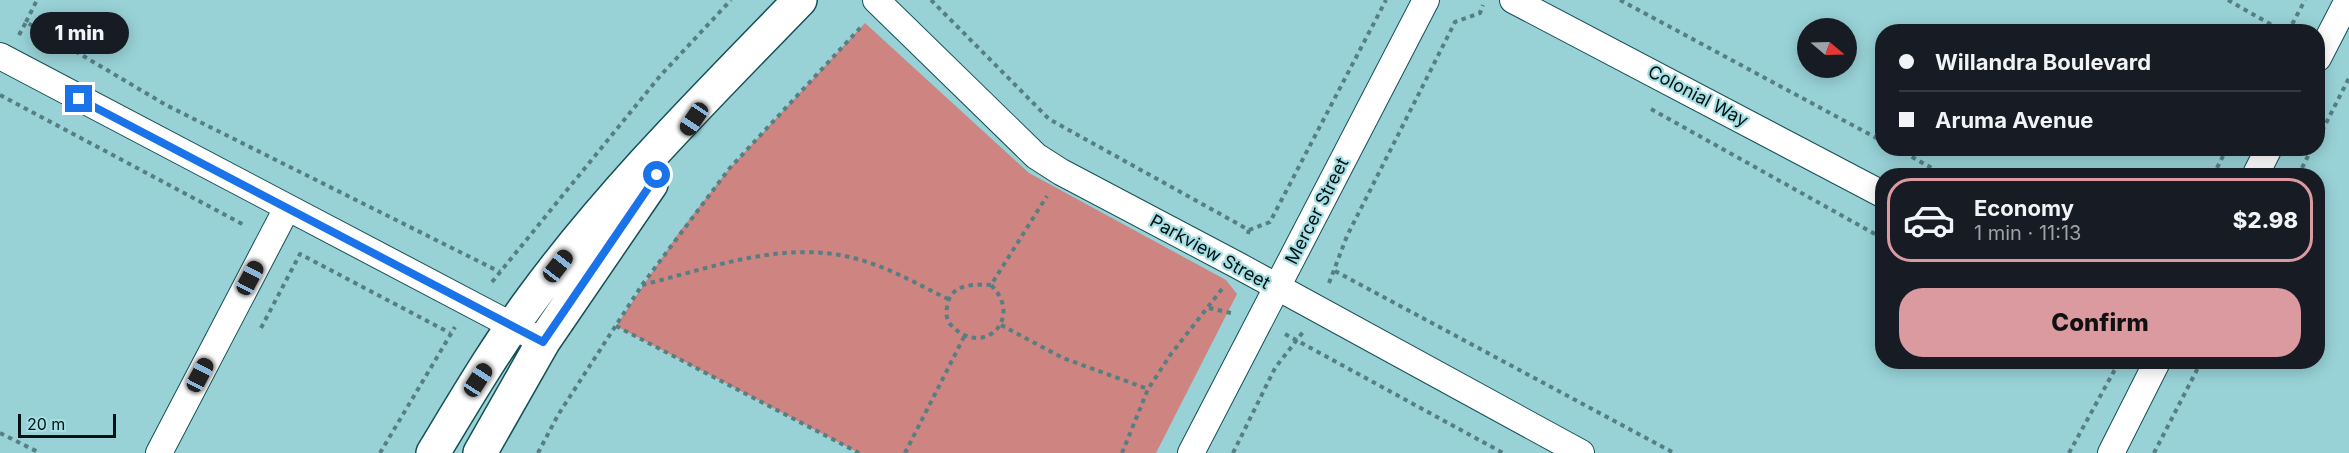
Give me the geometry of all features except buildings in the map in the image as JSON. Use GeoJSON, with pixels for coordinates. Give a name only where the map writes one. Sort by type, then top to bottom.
{"type":"FeatureCollection","features":[{"type":"Feature","properties":{"kind":"street"},"geometry":{"type":"LineString","coordinates":[[433,453],[531,300],[642,165],[800,0]]}},
{"type":"Feature","properties":{"kind":"street","name":"Mercer Street"},"geometry":{"type":"LineString","coordinates":[[1191,453],[1426,0]]}},
{"type":"Feature","properties":{"kind":"street","name":"Colonial Way"},"geometry":{"type":"LineString","coordinates":[[1513,0],[1875,190]]}},
{"type":"Feature","properties":{"kind":"street","name":"Parkview Street"},"geometry":{"type":"LineString","coordinates":[[879,3],[1036,156],[1061,172],[1239,266],[1581,453]]}},
{"type":"Feature","properties":{"kind":"street"},"geometry":{"type":"LineString","coordinates":[[2325,39],[2338,4]]}},
{"type":"Feature","properties":{"kind":"street"},"geometry":{"type":"LineString","coordinates":[[2,58],[543,342]]}},
{"type":"Feature","properties":{"kind":"street"},"geometry":{"type":"LineString","coordinates":[[480,453],[543,342],[720,82]]}},
{"type":"Feature","properties":{"kind":"street"},"geometry":{"type":"LineString","coordinates":[[159,453],[287,208]]}},
{"type":"Feature","properties":{"kind":"street"},"geometry":{"type":"LineString","coordinates":[[2111,453],[2153,369]]}},
{"type":"Feature","properties":{"kind":"path"},"geometry":{"type":"LineString","coordinates":[[2,58],[26,22],[37,0]]}},
{"type":"Feature","properties":{"kind":"path"},"geometry":{"type":"LineString","coordinates":[[380,453],[450,333],[660,75],[731,0]]}},
{"type":"Feature","properties":{"kind":"path"},"geometry":{"type":"LineString","coordinates":[[931,0],[1049,119],[1250,230]]}},
{"type":"Feature","properties":{"kind":"path"},"geometry":{"type":"LineString","coordinates":[[1250,230],[1270,222],[1386,0]]}},
{"type":"Feature","properties":{"kind":"path"},"geometry":{"type":"LineString","coordinates":[[1233,453],[1275,368],[1297,341],[1335,271],[1347,236],[1455,22],[1480,13],[1485,0]]}},
{"type":"Feature","properties":{"kind":"path"},"geometry":{"type":"LineString","coordinates":[[1620,0],[1875,137]]}},
{"type":"Feature","properties":{"kind":"path"},"geometry":{"type":"LineString","coordinates":[[2228,0],[2272,24]]}},
{"type":"Feature","properties":{"kind":"path"},"geometry":{"type":"LineString","coordinates":[[2291,24],[2305,0]]}},
{"type":"Feature","properties":{"kind":"path"},"geometry":{"type":"LineString","coordinates":[[538,453],[558,414],[642,285],[729,169],[879,3]]}},
{"type":"Feature","properties":{"kind":"path"},"geometry":{"type":"LineString","coordinates":[[1480,13],[1490,19]]}},
{"type":"Feature","properties":{"kind":"path"},"geometry":{"type":"LineString","coordinates":[[26,22],[166,105],[500,272]]}},
{"type":"Feature","properties":{"kind":"path"},"geometry":{"type":"LineString","coordinates":[[2325,125],[2349,78]]}},
{"type":"Feature","properties":{"kind":"path"},"geometry":{"type":"LineString","coordinates":[[0,95],[450,333]]}},
{"type":"Feature","properties":{"kind":"path"},"geometry":{"type":"LineString","coordinates":[[1645,106],[1875,234]]}},
{"type":"Feature","properties":{"kind":"path"},"geometry":{"type":"LineString","coordinates":[[1910,156],[1932,168]]}},
{"type":"Feature","properties":{"kind":"path"},"geometry":{"type":"LineString","coordinates":[[991,285],[1061,172]]}},
{"type":"Feature","properties":{"kind":"path"},"geometry":{"type":"LineString","coordinates":[[1122,453],[1148,389],[1171,354],[1209,308],[1239,266],[1250,230]]}},
{"type":"Feature","properties":{"kind":"path"},"geometry":{"type":"LineString","coordinates":[[642,285],[761,254],[791,251],[872,263],[948,299]]}},
{"type":"Feature","properties":{"kind":"path"},"geometry":{"type":"LineString","coordinates":[[255,338],[300,255]]}},
{"type":"Feature","properties":{"kind":"path"},"geometry":{"type":"LineString","coordinates":[[1335,271],[1674,453]]}},
{"type":"Feature","properties":{"kind":"path"},"geometry":{"type":"LineString","coordinates":[[972,284],[991,285],[1000,295],[1003,305],[1001,325],[993,335],[982,338],[965,335],[950,324],[946,314],[948,299],[958,288],[972,284]]}},
{"type":"Feature","properties":{"kind":"path"},"geometry":{"type":"LineString","coordinates":[[1209,308],[1259,321],[1503,453]]}},
{"type":"Feature","properties":{"kind":"path"},"geometry":{"type":"LineString","coordinates":[[1001,325],[1063,358],[1148,389]]}},
{"type":"Feature","properties":{"kind":"path"},"geometry":{"type":"LineString","coordinates":[[616,326],[859,453]]}},
{"type":"Feature","properties":{"kind":"path"},"geometry":{"type":"LineString","coordinates":[[905,453],[965,335]]}},
{"type":"Feature","properties":{"kind":"path"},"geometry":{"type":"LineString","coordinates":[[2069,453],[2115,369]]}},
{"type":"Feature","properties":{"kind":"path"},"geometry":{"type":"LineString","coordinates":[[2154,453],[2197,369]]}},
{"type":"Feature","properties":{"kind":"path"},"geometry":{"type":"LineString","coordinates":[[0,433],[40,453]]}},
{"type":"Feature","properties":{"kind":"shaded area"},"geometry":{"type":"Polygon","coordinates":[[[865,23],[1029,173],[1226,280],[1237,294],[1156,453],[859,453],[616,326],[680,231],[729,169],[865,23]]]}},
{"type":"Feature","properties":{"kind":"route"},"geometry":{"type":"LineString","coordinates":[[79,99],[543,342],[657,175]]}}]}
